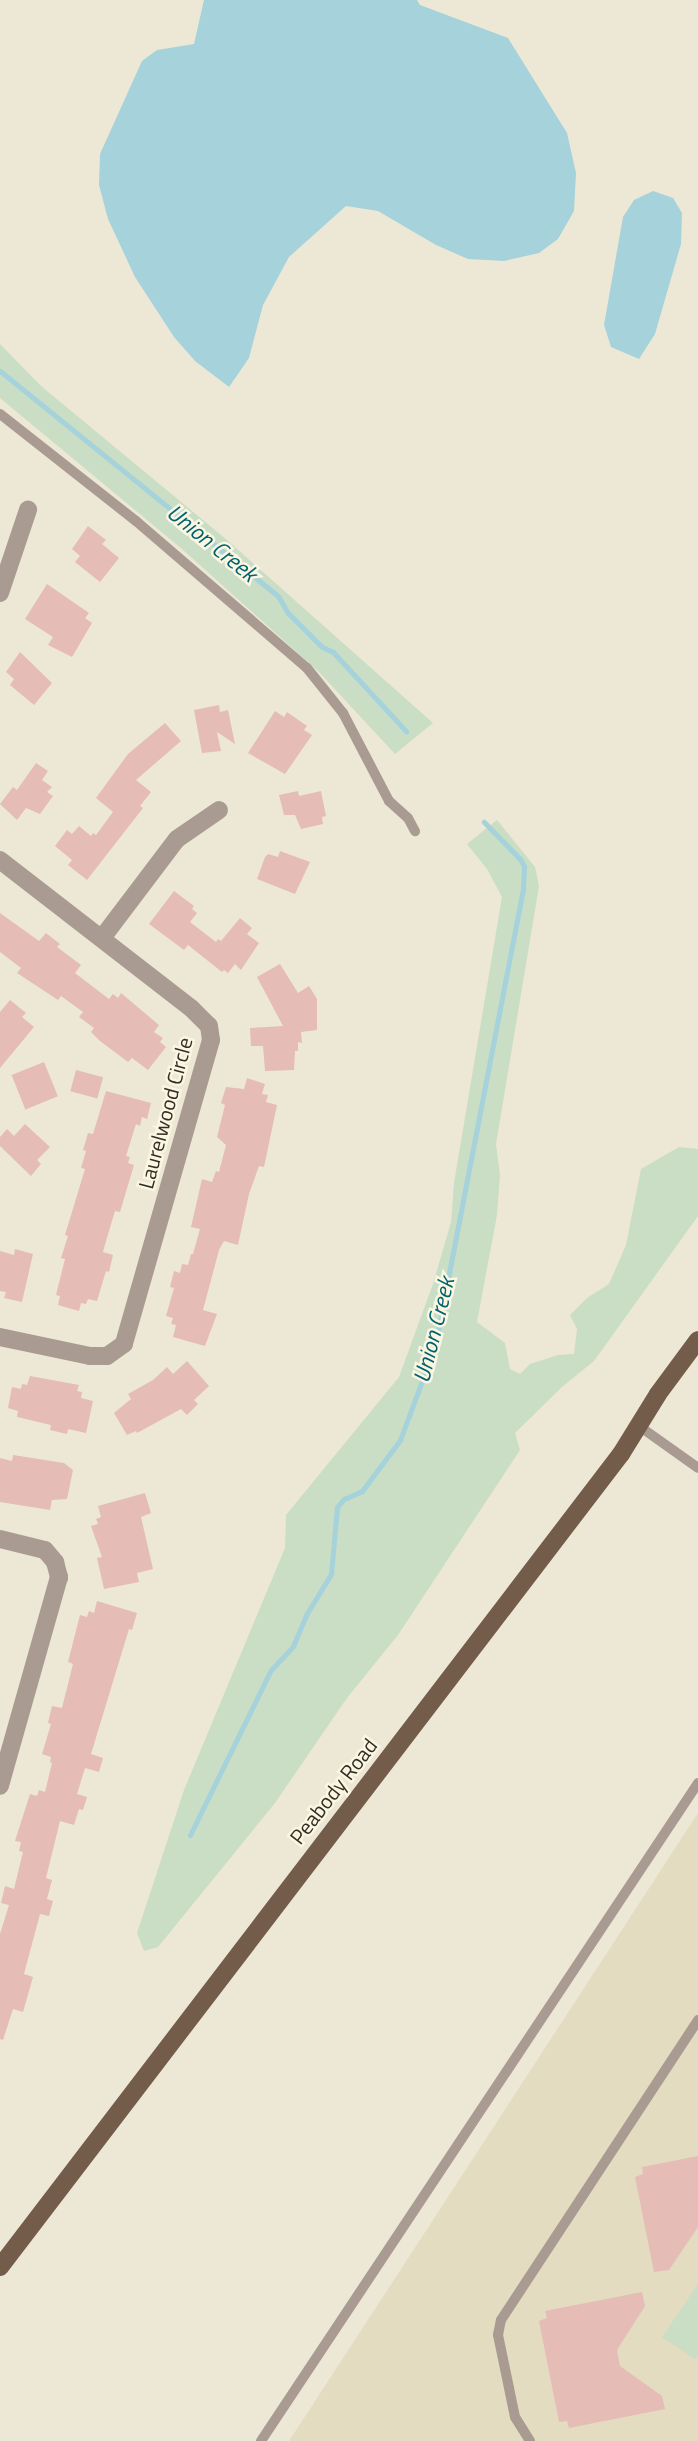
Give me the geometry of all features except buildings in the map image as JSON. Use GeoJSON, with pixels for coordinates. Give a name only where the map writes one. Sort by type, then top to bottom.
{"type":"FeatureCollection","features":[{"type":"Feature","properties":{"kind":"main road","name":"Peabody Road"},"geometry":{"type":"LineString","coordinates":[[0,2267],[639,1426],[657,1394],[698,1340]]}},
{"type":"Feature","properties":{"kind":"street"},"geometry":{"type":"LineString","coordinates":[[0,593],[28,510]]}},
{"type":"Feature","properties":{"kind":"street"},"geometry":{"type":"LineString","coordinates":[[103,938],[177,839],[219,810]]}},
{"type":"Feature","properties":{"kind":"street","name":"Laurelwood Circle"},"geometry":{"type":"LineString","coordinates":[[0,860],[192,1009],[209,1026],[211,1040],[124,1343],[107,1356],[90,1356],[0,1337]]}},
{"type":"Feature","properties":{"kind":"street"},"geometry":{"type":"LineString","coordinates":[[0,1539],[45,1550],[55,1562],[59,1577],[0,1786]]}},
{"type":"Feature","properties":{"kind":"lane"},"geometry":{"type":"LineString","coordinates":[[0,414],[145,529],[307,668],[343,713],[389,801],[408,818],[415,831]]}},
{"type":"Feature","properties":{"kind":"lane"},"geometry":{"type":"LineString","coordinates":[[639,1426],[698,1468]]}},
{"type":"Feature","properties":{"kind":"lane"},"geometry":{"type":"LineString","coordinates":[[261,2441],[698,1783]]}},
{"type":"Feature","properties":{"kind":"lane"},"geometry":{"type":"LineString","coordinates":[[530,2441],[514,2417],[498,2335],[501,2320],[698,2020]]}},
{"type":"Feature","properties":{"kind":"shaded area"},"geometry":{"type":"Polygon","coordinates":[[[698,1813],[698,2441],[289,2441],[698,1813]]]}},
{"type":"Feature","properties":{"kind":"green space"},"geometry":{"type":"Polygon","coordinates":[[[0,344],[41,386],[227,540],[433,723],[395,754],[319,672],[182,549],[0,398],[0,344]]]}},
{"type":"Feature","properties":{"kind":"green space"},"geometry":{"type":"Polygon","coordinates":[[[497,820],[535,867],[539,886],[496,1144],[500,1175],[497,1215],[477,1322],[505,1343],[510,1369],[520,1374],[530,1364],[558,1355],[574,1354],[577,1329],[570,1315],[587,1298],[609,1284],[626,1245],[641,1169],[679,1147],[698,1149],[698,1216],[594,1361],[562,1387],[515,1433],[520,1450],[398,1635],[347,1698],[275,1803],[158,1947],[144,1951],[137,1933],[184,1790],[285,1548],[286,1515],[399,1377],[433,1284],[451,1222],[454,1183],[502,897],[487,869],[467,844],[497,820]]]}},
{"type":"Feature","properties":{"kind":"green space"},"geometry":{"type":"Polygon","coordinates":[[[698,2284],[698,2355],[695,2359],[662,2337],[698,2284]]]}},
{"type":"Feature","properties":{"kind":"water"},"geometry":{"type":"Polygon","coordinates":[[[204,0],[417,0],[420,5],[508,38],[567,133],[576,173],[574,211],[558,239],[539,253],[504,261],[468,259],[436,245],[378,211],[346,206],[289,257],[263,305],[249,358],[229,387],[195,361],[174,337],[135,277],[108,219],[99,185],[100,154],[142,61],[157,50],[194,44],[204,0]]]}},
{"type":"Feature","properties":{"kind":"water"},"geometry":{"type":"Polygon","coordinates":[[[653,191],[673,198],[682,213],[681,244],[655,334],[639,359],[611,347],[604,325],[623,217],[634,200],[653,191]]]}},
{"type":"Feature","properties":{"kind":"waterway","name":"Union Creek"},"geometry":{"type":"LineString","coordinates":[[0,371],[278,596],[288,613],[322,647],[333,652],[406,731]]}},
{"type":"Feature","properties":{"kind":"waterway","name":"Union Creek"},"geometry":{"type":"LineString","coordinates":[[190,1835],[271,1670],[293,1646],[306,1615],[331,1574],[337,1507],[344,1499],[362,1491],[400,1440],[435,1346],[523,887],[524,866],[520,859],[484,822]]}}]}
